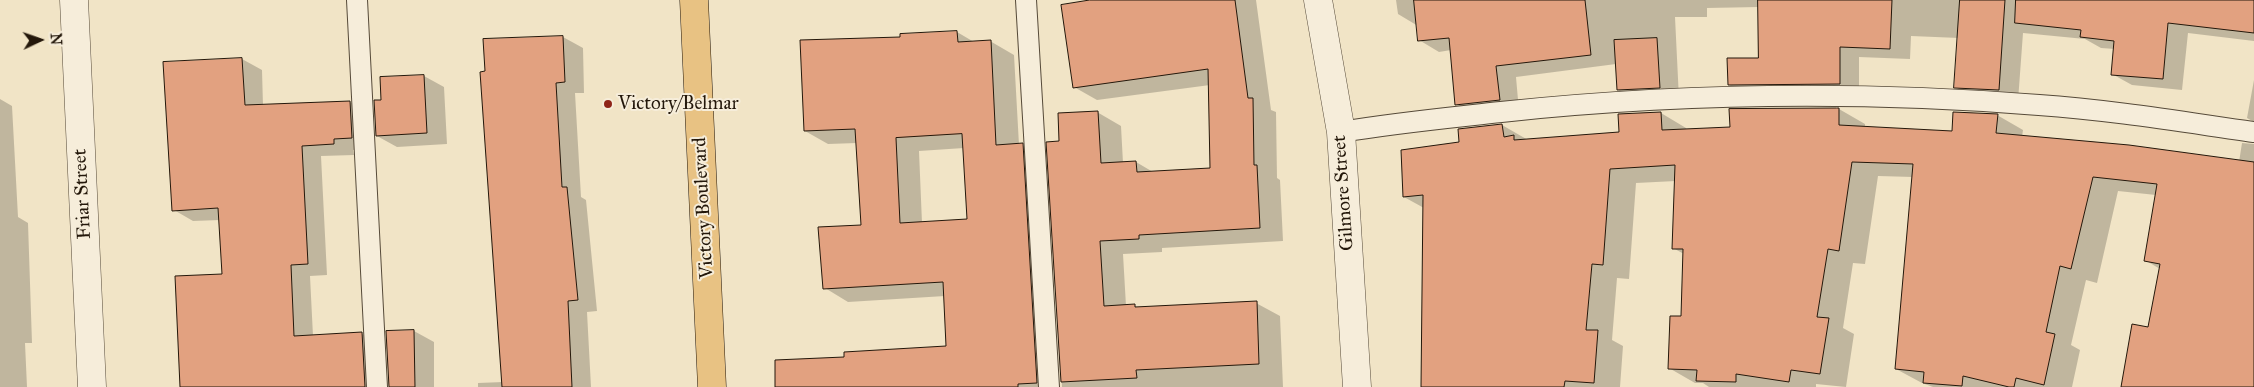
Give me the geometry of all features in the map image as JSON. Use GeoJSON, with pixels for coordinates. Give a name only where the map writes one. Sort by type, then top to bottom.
{"type":"FeatureCollection","features":[{"type":"Feature","properties":{"kind":"main road","name":"Victory Boulevard"},"geometry":{"type":"LineString","coordinates":[[694,0],[712,387]]}},
{"type":"Feature","properties":{"kind":"street","name":"Friar Street"},"geometry":{"type":"LineString","coordinates":[[74,0],[92,387]]}},
{"type":"Feature","properties":{"kind":"street","name":"Gilmore Street"},"geometry":{"type":"LineString","coordinates":[[1318,0],[1341,132],[1357,387]]}},
{"type":"Feature","properties":{"kind":"lane"},"geometry":{"type":"LineString","coordinates":[[357,0],[377,387]]}},
{"type":"Feature","properties":{"kind":"lane"},"geometry":{"type":"LineString","coordinates":[[1026,0],[1049,387]]}},
{"type":"Feature","properties":{"kind":"lane"},"geometry":{"type":"LineString","coordinates":[[1341,132],[1388,124],[1585,103],[1750,96],[1919,97],[2041,105],[2165,119],[2254,132]]}},
{"type":"Feature","properties":{"kind":"building"},"geometry":{"type":"Polygon","coordinates":[[[1090,0],[1235,0],[1248,98],[1253,98],[1254,165],[1257,165],[1260,228],[1139,235],[1139,239],[1100,241],[1104,306],[1135,304],[1135,307],[1257,301],[1259,364],[1136,370],[1137,378],[1061,382],[1046,142],[1059,141],[1058,113],[1098,111],[1101,163],[1136,161],[1137,172],[1210,168],[1208,69],[1073,88],[1061,5],[1090,0]]]}},
{"type":"Feature","properties":{"kind":"building"},"geometry":{"type":"Polygon","coordinates":[[[1414,0],[1585,0],[1591,55],[1496,66],[1500,100],[1455,105],[1449,38],[1418,41],[1414,0]]]}},
{"type":"Feature","properties":{"kind":"building"},"geometry":{"type":"Polygon","coordinates":[[[1758,0],[1892,0],[1890,49],[1840,47],[1840,84],[1728,85],[1727,58],[1758,58],[1758,0]]]}},
{"type":"Feature","properties":{"kind":"building"},"geometry":{"type":"Polygon","coordinates":[[[1960,0],[2005,0],[1999,90],[1954,88],[1960,0]]]}},
{"type":"Feature","properties":{"kind":"building"},"geometry":{"type":"Polygon","coordinates":[[[2016,0],[2254,0],[2254,33],[2168,23],[2163,79],[2111,75],[2114,41],[2080,37],[2081,30],[2015,23],[2016,0]]]}},
{"type":"Feature","properties":{"kind":"building"},"geometry":{"type":"Polygon","coordinates":[[[957,31],[958,42],[991,40],[996,145],[1023,143],[1037,383],[1018,384],[1018,387],[775,387],[775,360],[844,357],[844,352],[946,346],[943,282],[823,289],[818,227],[861,225],[855,129],[804,131],[800,40],[900,37],[900,34],[957,31]],[[962,134],[896,138],[900,223],[967,219],[962,134]]]}},
{"type":"Feature","properties":{"kind":"building"},"geometry":{"type":"Polygon","coordinates":[[[563,36],[565,82],[556,83],[562,187],[567,187],[578,300],[568,301],[572,387],[502,387],[480,72],[485,71],[483,39],[563,36]]]}},
{"type":"Feature","properties":{"kind":"building"},"geometry":{"type":"Polygon","coordinates":[[[1657,38],[1660,88],[1617,90],[1614,40],[1657,38]]]}},
{"type":"Feature","properties":{"kind":"building"},"geometry":{"type":"Polygon","coordinates":[[[242,58],[245,105],[350,101],[352,138],[334,139],[334,144],[302,146],[308,264],[291,265],[294,336],[362,332],[365,387],[180,387],[175,276],[222,274],[218,208],[172,211],[163,62],[242,58]]]}},
{"type":"Feature","properties":{"kind":"building"},"geometry":{"type":"Polygon","coordinates":[[[424,75],[427,133],[376,136],[374,100],[381,100],[380,77],[424,75]]]}},
{"type":"Feature","properties":{"kind":"building"},"geometry":{"type":"Polygon","coordinates":[[[1839,108],[1839,125],[1952,131],[1953,112],[1998,114],[1996,133],[2129,145],[2254,162],[2254,387],[2121,387],[2132,324],[2148,327],[2160,264],[2144,261],[2157,184],[2093,177],[2071,269],[2060,266],[2046,332],[2055,334],[2044,385],[2016,378],[2014,387],[2009,387],[1963,376],[1962,386],[1923,383],[1924,372],[1895,369],[1913,164],[1852,162],[1839,251],[1828,249],[1817,317],[1829,318],[1820,374],[1791,370],[1789,382],[1736,374],[1736,382],[1696,381],[1697,370],[1668,369],[1670,316],[1681,316],[1683,249],[1672,249],[1675,165],[1610,169],[1603,265],[1592,264],[1586,330],[1598,330],[1594,383],[1565,381],[1564,387],[1421,387],[1423,195],[1403,197],[1401,150],[1459,142],[1458,129],[1502,124],[1504,137],[1514,135],[1514,140],[1619,132],[1618,114],[1661,112],[1662,130],[1730,127],[1729,109],[1839,108]]]}},
{"type":"Feature","properties":{"kind":"building"},"geometry":{"type":"Polygon","coordinates":[[[414,330],[415,387],[389,387],[386,331],[414,330]]]}},
{"type":"Feature","properties":{"kind":"place","name":"Victory/Belmar"},"geometry":{"type":"Point","coordinates":[608,104]}}]}
